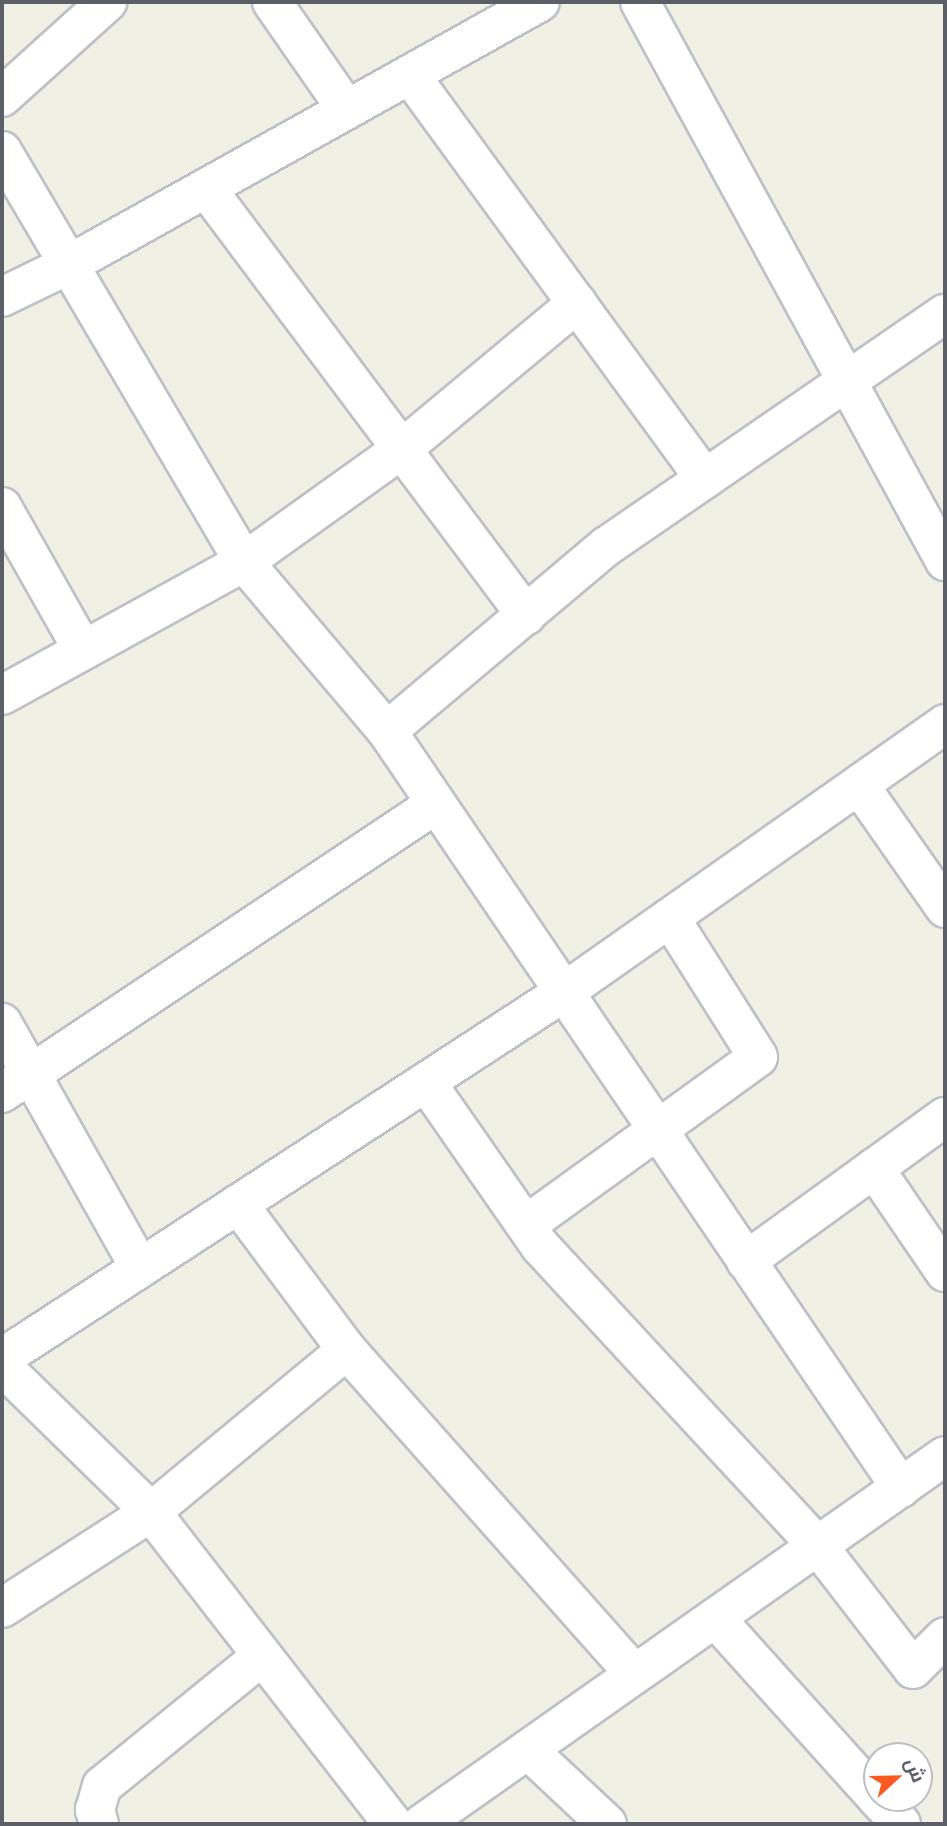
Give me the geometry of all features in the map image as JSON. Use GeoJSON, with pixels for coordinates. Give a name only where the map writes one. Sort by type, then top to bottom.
{"type":"FeatureCollection","features":[{"type":"Feature","properties":{"kind":"street"},"geometry":{"type":"LineString","coordinates":[[2,97],[107,2]]}},
{"type":"Feature","properties":{"kind":"street"},"geometry":{"type":"LineString","coordinates":[[272,2],[347,110]]}},
{"type":"Feature","properties":{"kind":"street"},"geometry":{"type":"LineString","coordinates":[[2,297],[68,265],[540,2]]}},
{"type":"Feature","properties":{"kind":"street"},"geometry":{"type":"LineString","coordinates":[[640,2],[945,561]]}},
{"type":"Feature","properties":{"kind":"street"},"geometry":{"type":"LineString","coordinates":[[410,75],[705,479]]}},
{"type":"Feature","properties":{"kind":"street"},"geometry":{"type":"LineString","coordinates":[[2,151],[244,562],[387,731],[901,1488]]}},
{"type":"Feature","properties":{"kind":"street"},"geometry":{"type":"LineString","coordinates":[[206,188],[526,615]]}},
{"type":"Feature","properties":{"kind":"street"},"geometry":{"type":"LineString","coordinates":[[2,695],[244,562],[402,449],[576,303]]}},
{"type":"Feature","properties":{"kind":"street"},"geometry":{"type":"LineString","coordinates":[[387,731],[607,546],[945,314]]}},
{"type":"Feature","properties":{"kind":"street"},"geometry":{"type":"LineString","coordinates":[[2,507],[83,650]]}},
{"type":"Feature","properties":{"kind":"street"},"geometry":{"type":"LineString","coordinates":[[2,1358],[564,992],[945,724]]}},
{"type":"Feature","properties":{"kind":"street"},"geometry":{"type":"LineString","coordinates":[[859,785],[945,908]]}},
{"type":"Feature","properties":{"kind":"street"},"geometry":{"type":"LineString","coordinates":[[16,1083],[436,804]]}},
{"type":"Feature","properties":{"kind":"street"},"geometry":{"type":"LineString","coordinates":[[526,1225],[758,1057],[670,918]]}},
{"type":"Feature","properties":{"kind":"street"},"geometry":{"type":"LineString","coordinates":[[2,1023],[16,1083],[141,1268]]}},
{"type":"Feature","properties":{"kind":"street"},"geometry":{"type":"LineString","coordinates":[[426,1082],[526,1225],[818,1546],[913,1669],[945,1637]]}},
{"type":"Feature","properties":{"kind":"street"},"geometry":{"type":"LineString","coordinates":[[747,1261],[945,1117]]}},
{"type":"Feature","properties":{"kind":"street"},"geometry":{"type":"LineString","coordinates":[[874,1168],[945,1272]]}},
{"type":"Feature","properties":{"kind":"street"},"geometry":{"type":"LineString","coordinates":[[238,1204],[347,1350],[635,1674]]}},
{"type":"Feature","properties":{"kind":"street"},"geometry":{"type":"LineString","coordinates":[[2,1608],[151,1512],[347,1350]]}},
{"type":"Feature","properties":{"kind":"street"},"geometry":{"type":"LineString","coordinates":[[2,1366],[151,1512],[393,1824]]}},
{"type":"Feature","properties":{"kind":"street"},"geometry":{"type":"LineString","coordinates":[[422,1824],[901,1488],[943,1463]]}},
{"type":"Feature","properties":{"kind":"street"},"geometry":{"type":"LineString","coordinates":[[715,1618],[863,1782]]}},
{"type":"Feature","properties":{"kind":"street"},"geometry":{"type":"LineString","coordinates":[[99,1824],[95,1811],[102,1786],[262,1656]]}},
{"type":"Feature","properties":{"kind":"street"},"geometry":{"type":"LineString","coordinates":[[528,1750],[607,1824]]}}]}
